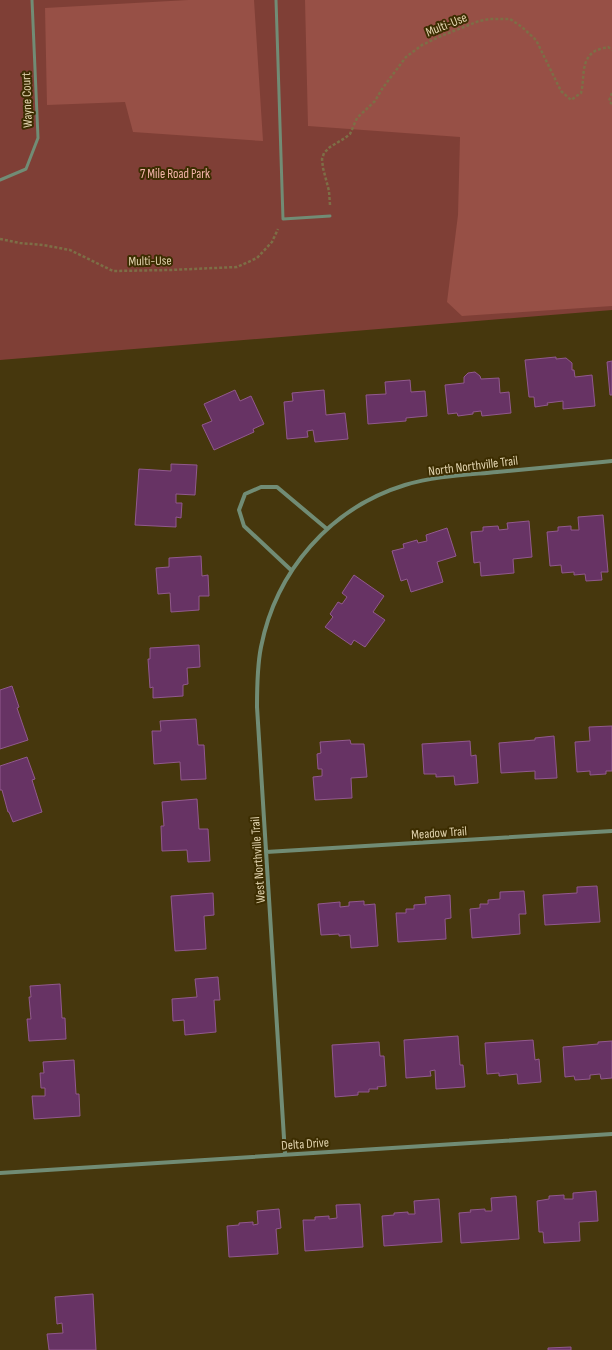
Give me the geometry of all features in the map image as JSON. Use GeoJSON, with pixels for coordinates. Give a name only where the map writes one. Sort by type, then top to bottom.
{"type":"FeatureCollection","features":[{"type":"Feature","properties":{"kind":"street","name":"North Northville Trail"},"geometry":{"type":"LineString","coordinates":[[308,548],[327,529],[352,510],[377,496],[404,486],[447,476],[612,461]]}},
{"type":"Feature","properties":{"kind":"street"},"geometry":{"type":"LineString","coordinates":[[292,570],[244,526],[239,510],[245,494],[261,487],[277,488],[327,529]]}},
{"type":"Feature","properties":{"kind":"street","name":"West Northville Trail"},"geometry":{"type":"LineString","coordinates":[[285,1154],[257,707],[257,669],[261,646],[269,617],[280,589],[308,548]]}},
{"type":"Feature","properties":{"kind":"street","name":"Meadow Trail"},"geometry":{"type":"LineString","coordinates":[[266,852],[612,831]]}},
{"type":"Feature","properties":{"kind":"street","name":"Delta Drive"},"geometry":{"type":"LineString","coordinates":[[0,1173],[612,1134]]}},
{"type":"Feature","properties":{"kind":"lane","name":"Wayne Court"},"geometry":{"type":"LineString","coordinates":[[0,180],[26,169],[38,138],[32,0]]}},
{"type":"Feature","properties":{"kind":"lane"},"geometry":{"type":"LineString","coordinates":[[276,0],[283,219],[330,216]]}},
{"type":"Feature","properties":{"kind":"path","name":"Multi-Use"},"geometry":{"type":"LineString","coordinates":[[330,216],[330,197],[322,159],[324,153],[330,147],[350,134],[357,118],[375,101],[406,57],[422,45],[479,21],[490,19],[510,19],[536,40],[561,91],[571,100],[581,93],[586,60],[595,51],[608,47],[612,50]]}},
{"type":"Feature","properties":{"kind":"path"},"geometry":{"type":"LineString","coordinates":[[612,93],[609,101],[612,104]]}},
{"type":"Feature","properties":{"kind":"path","name":"Multi-Use"},"geometry":{"type":"LineString","coordinates":[[0,239],[20,243],[43,244],[70,250],[113,271],[237,267],[257,258],[272,242],[283,219]]}},
{"type":"Feature","properties":{"kind":"green space","name":"7 Mile Road Park"},"geometry":{"type":"Polygon","coordinates":[[[0,0],[612,0],[612,310],[0,360],[0,0]]]}},
{"type":"Feature","properties":{"kind":"shaded area"},"geometry":{"type":"Polygon","coordinates":[[[188,0],[254,0],[263,141],[133,132],[125,102],[47,105],[45,8],[188,0]]]}},
{"type":"Feature","properties":{"kind":"shaded area"},"geometry":{"type":"Polygon","coordinates":[[[305,0],[612,0],[612,306],[462,316],[447,302],[458,215],[460,137],[308,126],[305,0]]]}},
{"type":"Feature","properties":{"kind":"building"},"geometry":{"type":"Polygon","coordinates":[[[556,357],[556,359],[566,358],[572,363],[572,370],[574,370],[575,377],[592,375],[595,406],[563,409],[563,401],[547,403],[548,405],[535,407],[534,397],[529,397],[525,360],[556,357]]]}},
{"type":"Feature","properties":{"kind":"building"},"geometry":{"type":"Polygon","coordinates":[[[612,361],[612,395],[610,395],[607,362],[612,361]]]}},
{"type":"Feature","properties":{"kind":"building"},"geometry":{"type":"Polygon","coordinates":[[[475,372],[481,379],[499,378],[500,393],[509,392],[511,413],[482,416],[481,411],[473,412],[473,414],[458,416],[457,413],[448,414],[445,385],[464,383],[464,377],[468,373],[475,372]]]}},
{"type":"Feature","properties":{"kind":"building"},"geometry":{"type":"Polygon","coordinates":[[[410,380],[411,392],[425,391],[427,416],[406,418],[406,421],[368,424],[366,395],[386,394],[385,382],[410,380]]]}},
{"type":"Feature","properties":{"kind":"building"},"geometry":{"type":"Polygon","coordinates":[[[235,390],[240,401],[251,396],[264,424],[253,429],[254,432],[214,450],[202,425],[212,421],[204,404],[235,390]]]}},
{"type":"Feature","properties":{"kind":"building"},"geometry":{"type":"Polygon","coordinates":[[[324,390],[326,415],[345,413],[348,439],[315,442],[313,430],[307,431],[308,437],[287,439],[284,402],[293,401],[292,393],[324,390]]]}},
{"type":"Feature","properties":{"kind":"building"},"geometry":{"type":"Polygon","coordinates":[[[171,464],[197,465],[195,495],[176,494],[176,503],[182,503],[181,518],[176,517],[176,527],[135,525],[139,469],[171,471],[171,464]]]}},
{"type":"Feature","properties":{"kind":"building"},"geometry":{"type":"Polygon","coordinates":[[[603,515],[608,572],[601,572],[602,580],[586,581],[585,574],[574,575],[574,572],[562,573],[561,565],[550,566],[547,532],[558,531],[558,527],[571,526],[571,530],[579,530],[578,517],[603,515]]]}},
{"type":"Feature","properties":{"kind":"building"},"geometry":{"type":"Polygon","coordinates":[[[529,521],[532,557],[513,559],[514,573],[481,576],[480,562],[474,563],[471,532],[483,531],[483,527],[498,526],[499,530],[508,529],[507,523],[529,521]]]}},
{"type":"Feature","properties":{"kind":"building"},"geometry":{"type":"Polygon","coordinates":[[[447,528],[456,556],[437,562],[443,582],[411,592],[407,579],[401,581],[392,551],[404,548],[403,544],[417,540],[418,543],[427,541],[426,535],[447,528]]]}},
{"type":"Feature","properties":{"kind":"building"},"geometry":{"type":"Polygon","coordinates":[[[201,556],[202,576],[208,575],[209,596],[199,596],[199,610],[171,612],[170,593],[158,594],[156,568],[169,567],[169,558],[201,556]]]}},
{"type":"Feature","properties":{"kind":"building"},"geometry":{"type":"Polygon","coordinates":[[[354,575],[384,596],[373,612],[385,620],[365,647],[354,640],[351,645],[325,627],[333,617],[330,614],[338,602],[342,604],[347,597],[342,593],[354,575]]]}},
{"type":"Feature","properties":{"kind":"building"},"geometry":{"type":"Polygon","coordinates":[[[199,645],[200,667],[187,668],[188,684],[183,685],[183,696],[153,698],[153,687],[150,688],[148,659],[150,659],[150,648],[199,645]]]}},
{"type":"Feature","properties":{"kind":"building"},"geometry":{"type":"Polygon","coordinates":[[[12,686],[19,707],[17,708],[28,740],[0,749],[0,690],[12,686]]]}},
{"type":"Feature","properties":{"kind":"building"},"geometry":{"type":"Polygon","coordinates":[[[196,719],[198,745],[204,745],[206,779],[181,780],[180,762],[154,764],[152,731],[161,731],[160,721],[196,719]]]}},
{"type":"Feature","properties":{"kind":"building"},"geometry":{"type":"Polygon","coordinates":[[[612,726],[612,771],[606,771],[606,774],[590,775],[590,771],[577,772],[575,742],[590,741],[589,727],[612,726]]]}},
{"type":"Feature","properties":{"kind":"building"},"geometry":{"type":"Polygon","coordinates":[[[554,736],[557,778],[535,779],[535,771],[501,773],[499,743],[535,740],[535,738],[554,736]]]}},
{"type":"Feature","properties":{"kind":"building"},"geometry":{"type":"Polygon","coordinates":[[[350,740],[351,744],[364,744],[367,777],[351,778],[352,798],[315,800],[313,777],[322,776],[322,769],[318,769],[317,754],[321,753],[320,742],[350,740]]]}},
{"type":"Feature","properties":{"kind":"building"},"geometry":{"type":"Polygon","coordinates":[[[470,741],[471,756],[476,755],[478,783],[455,785],[454,776],[436,777],[436,774],[424,774],[422,744],[470,741]]]}},
{"type":"Feature","properties":{"kind":"building"},"geometry":{"type":"Polygon","coordinates":[[[27,757],[35,779],[32,780],[42,812],[13,822],[8,812],[2,790],[0,790],[0,766],[27,757]]]}},
{"type":"Feature","properties":{"kind":"building"},"geometry":{"type":"Polygon","coordinates":[[[197,799],[199,829],[208,829],[210,861],[188,862],[187,850],[162,851],[161,826],[164,826],[162,802],[197,799]]]}},
{"type":"Feature","properties":{"kind":"building"},"geometry":{"type":"Polygon","coordinates":[[[597,886],[600,922],[545,925],[543,895],[577,893],[577,887],[597,886]]]}},
{"type":"Feature","properties":{"kind":"building"},"geometry":{"type":"Polygon","coordinates":[[[524,891],[526,914],[519,914],[520,934],[472,938],[470,909],[480,908],[480,904],[488,904],[488,900],[500,899],[500,892],[524,891]]]}},
{"type":"Feature","properties":{"kind":"building"},"geometry":{"type":"Polygon","coordinates":[[[213,893],[214,915],[204,916],[206,949],[175,951],[171,896],[213,893]]]}},
{"type":"Feature","properties":{"kind":"building"},"geometry":{"type":"Polygon","coordinates":[[[450,895],[451,918],[445,919],[446,939],[398,942],[396,913],[406,913],[406,909],[414,909],[414,905],[426,904],[425,897],[450,895]]]}},
{"type":"Feature","properties":{"kind":"building"},"geometry":{"type":"Polygon","coordinates":[[[364,901],[364,905],[375,904],[378,946],[351,948],[350,935],[321,935],[318,904],[340,902],[340,907],[349,906],[349,902],[364,901]]]}},
{"type":"Feature","properties":{"kind":"building"},"geometry":{"type":"Polygon","coordinates":[[[218,977],[220,1000],[214,1000],[216,1032],[185,1035],[184,1020],[173,1021],[172,999],[197,997],[195,979],[218,977]]]}},
{"type":"Feature","properties":{"kind":"building"},"geometry":{"type":"Polygon","coordinates":[[[60,984],[62,1018],[65,1018],[66,1039],[29,1041],[27,1019],[31,1019],[29,997],[31,997],[30,986],[60,984]]]}},
{"type":"Feature","properties":{"kind":"building"},"geometry":{"type":"Polygon","coordinates":[[[458,1036],[460,1065],[463,1065],[465,1087],[436,1089],[435,1070],[430,1071],[431,1076],[406,1078],[404,1040],[458,1036]]]}},
{"type":"Feature","properties":{"kind":"building"},"geometry":{"type":"Polygon","coordinates":[[[533,1040],[535,1060],[539,1059],[541,1082],[518,1084],[517,1074],[499,1076],[499,1073],[487,1074],[485,1043],[533,1040]]]}},
{"type":"Feature","properties":{"kind":"building"},"geometry":{"type":"Polygon","coordinates":[[[612,1041],[612,1078],[601,1079],[600,1074],[590,1075],[590,1079],[575,1080],[574,1076],[565,1077],[563,1047],[598,1044],[598,1042],[612,1041]]]}},
{"type":"Feature","properties":{"kind":"building"},"geometry":{"type":"Polygon","coordinates":[[[379,1042],[380,1056],[384,1056],[386,1086],[377,1087],[378,1089],[369,1089],[369,1092],[358,1092],[358,1095],[335,1097],[332,1045],[379,1042]]]}},
{"type":"Feature","properties":{"kind":"building"},"geometry":{"type":"Polygon","coordinates":[[[74,1060],[76,1094],[79,1094],[80,1116],[34,1119],[32,1096],[45,1096],[45,1088],[41,1088],[40,1073],[44,1073],[43,1062],[74,1060]]]}},
{"type":"Feature","properties":{"kind":"building"},"geometry":{"type":"Polygon","coordinates":[[[596,1191],[598,1221],[579,1222],[580,1241],[544,1243],[543,1232],[539,1232],[537,1201],[549,1199],[549,1196],[564,1195],[564,1199],[573,1199],[573,1193],[596,1191]]]}},
{"type":"Feature","properties":{"kind":"building"},"geometry":{"type":"Polygon","coordinates":[[[516,1196],[519,1239],[461,1243],[459,1213],[471,1212],[470,1210],[485,1209],[485,1211],[492,1211],[491,1198],[516,1196]]]}},
{"type":"Feature","properties":{"kind":"building"},"geometry":{"type":"Polygon","coordinates":[[[439,1199],[442,1242],[384,1246],[382,1216],[408,1212],[408,1214],[415,1214],[414,1201],[439,1199]]]}},
{"type":"Feature","properties":{"kind":"building"},"geometry":{"type":"Polygon","coordinates":[[[360,1204],[363,1247],[305,1251],[303,1220],[315,1220],[315,1217],[329,1216],[329,1219],[337,1218],[336,1205],[360,1204]]]}},
{"type":"Feature","properties":{"kind":"building"},"geometry":{"type":"Polygon","coordinates":[[[279,1209],[281,1228],[276,1229],[278,1254],[229,1257],[227,1226],[253,1222],[253,1225],[258,1224],[257,1211],[279,1209]]]}},
{"type":"Feature","properties":{"kind":"building"},"geometry":{"type":"Polygon","coordinates":[[[93,1294],[96,1350],[49,1350],[47,1334],[63,1333],[62,1323],[57,1324],[55,1297],[93,1294]]]}},
{"type":"Feature","properties":{"kind":"building"},"geometry":{"type":"Polygon","coordinates":[[[571,1347],[571,1350],[548,1350],[548,1348],[571,1347]]]}}]}
